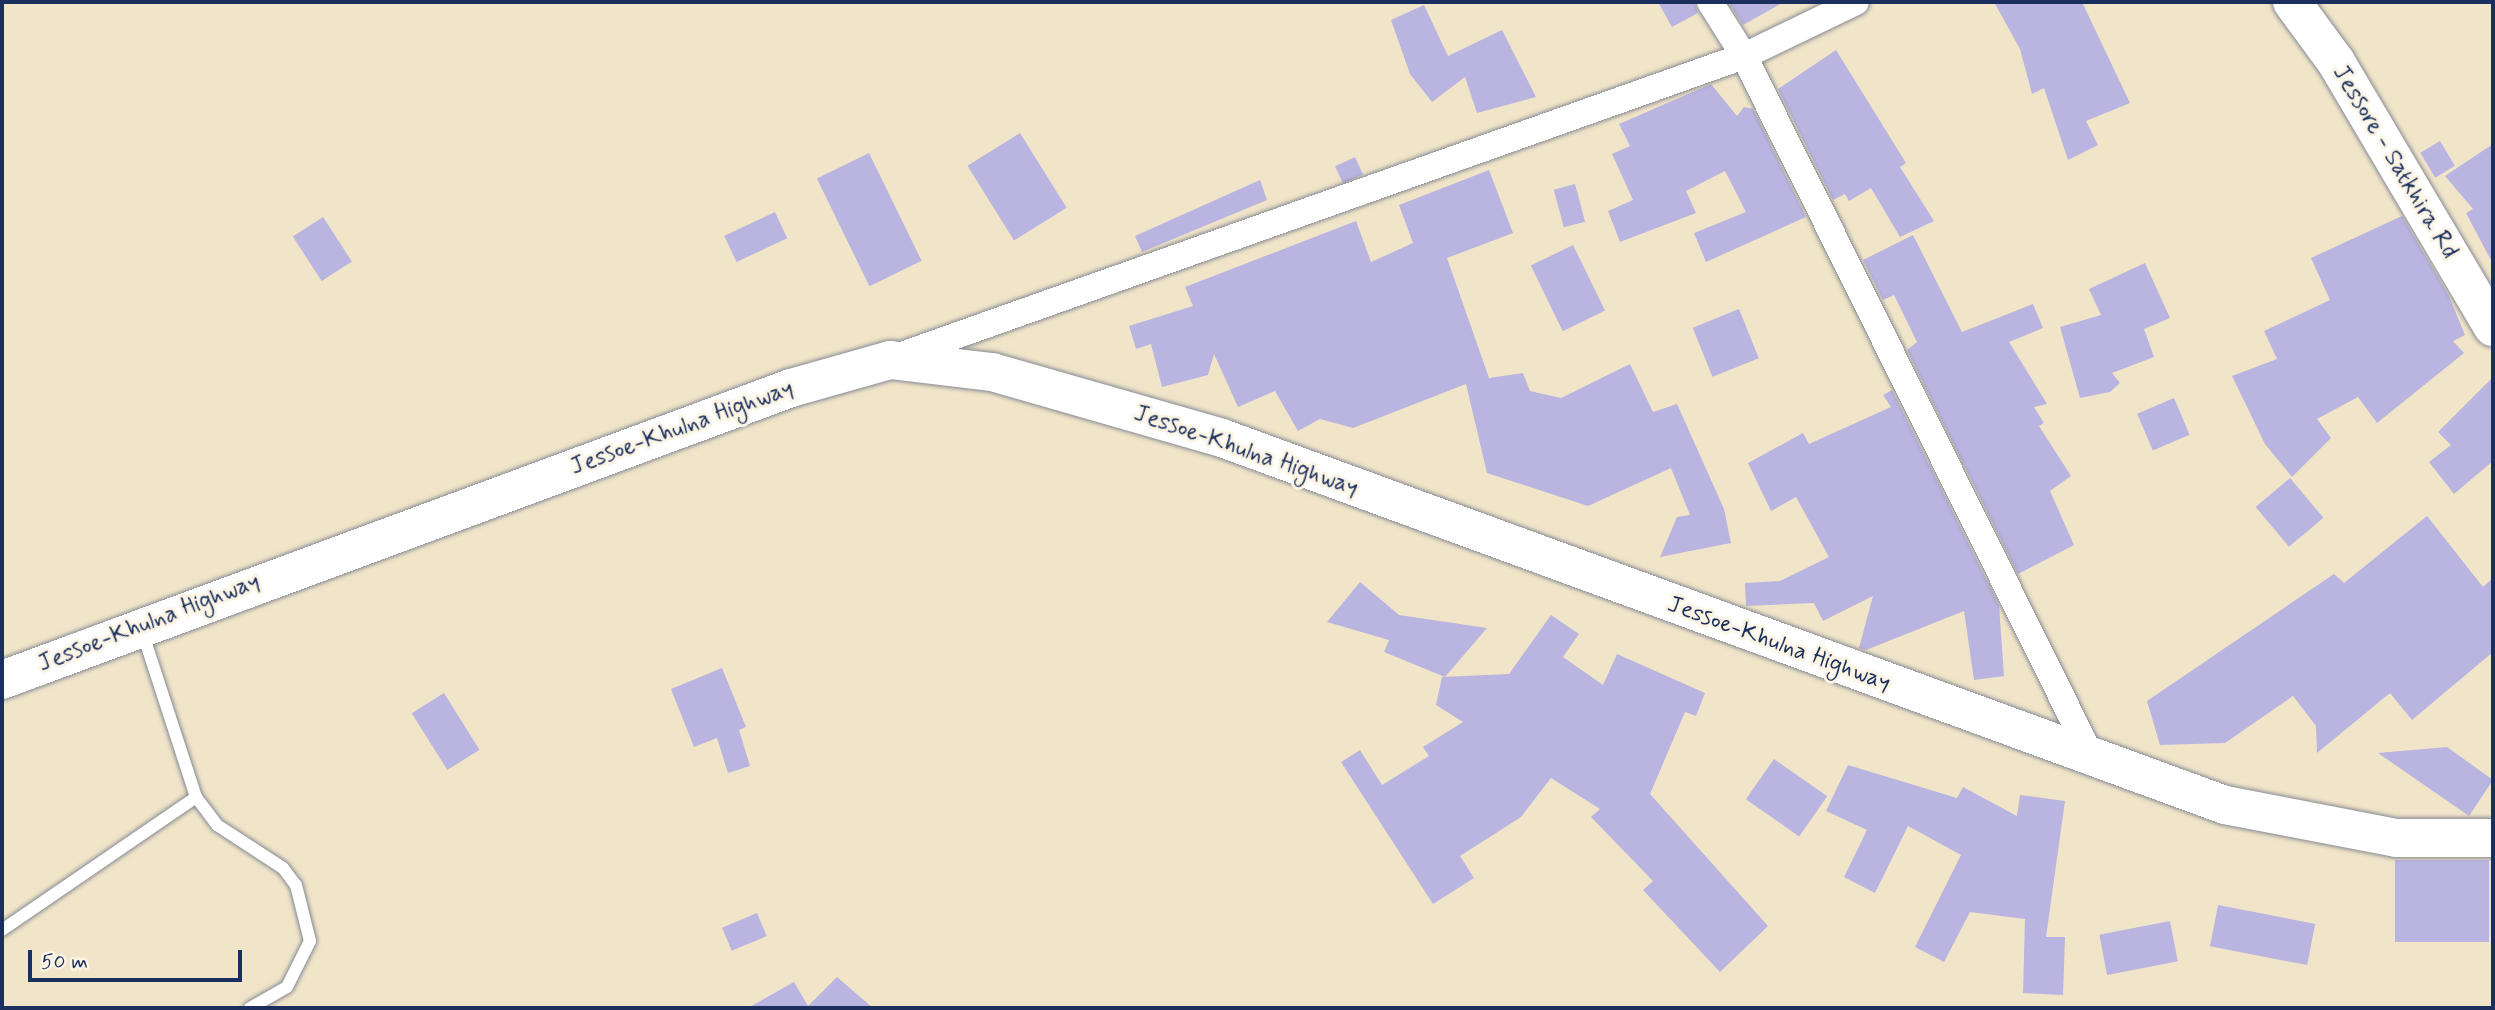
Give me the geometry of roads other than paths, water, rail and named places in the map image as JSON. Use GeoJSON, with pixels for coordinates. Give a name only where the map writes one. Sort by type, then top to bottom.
{"type":"FeatureCollection","features":[{"type":"Feature","properties":{"kind":"main road","name":"Jessore - Satkhira Rd"},"geometry":{"type":"LineString","coordinates":[[2292,2],[2336,62],[2493,327]]}},
{"type":"Feature","properties":{"kind":"main road","name":"Jessoe-Khulna Highway"},"geometry":{"type":"LineString","coordinates":[[2,680],[140,626],[792,388],[890,360],[992,372],[1222,438],[2093,760],[2283,820],[2396,838],[2493,838]]}},
{"type":"Feature","properties":{"kind":"street"},"geometry":{"type":"LineString","coordinates":[[1710,2],[1744,56],[2093,760]]}},
{"type":"Feature","properties":{"kind":"street"},"geometry":{"type":"LineString","coordinates":[[890,360],[1744,56],[1856,2]]}},
{"type":"Feature","properties":{"kind":"lane"},"geometry":{"type":"LineString","coordinates":[[140,626],[196,797],[217,825],[284,868],[296,885],[310,941],[287,987],[250,1008]]}},
{"type":"Feature","properties":{"kind":"lane"},"geometry":{"type":"LineString","coordinates":[[2,930],[196,797]]}}]}
